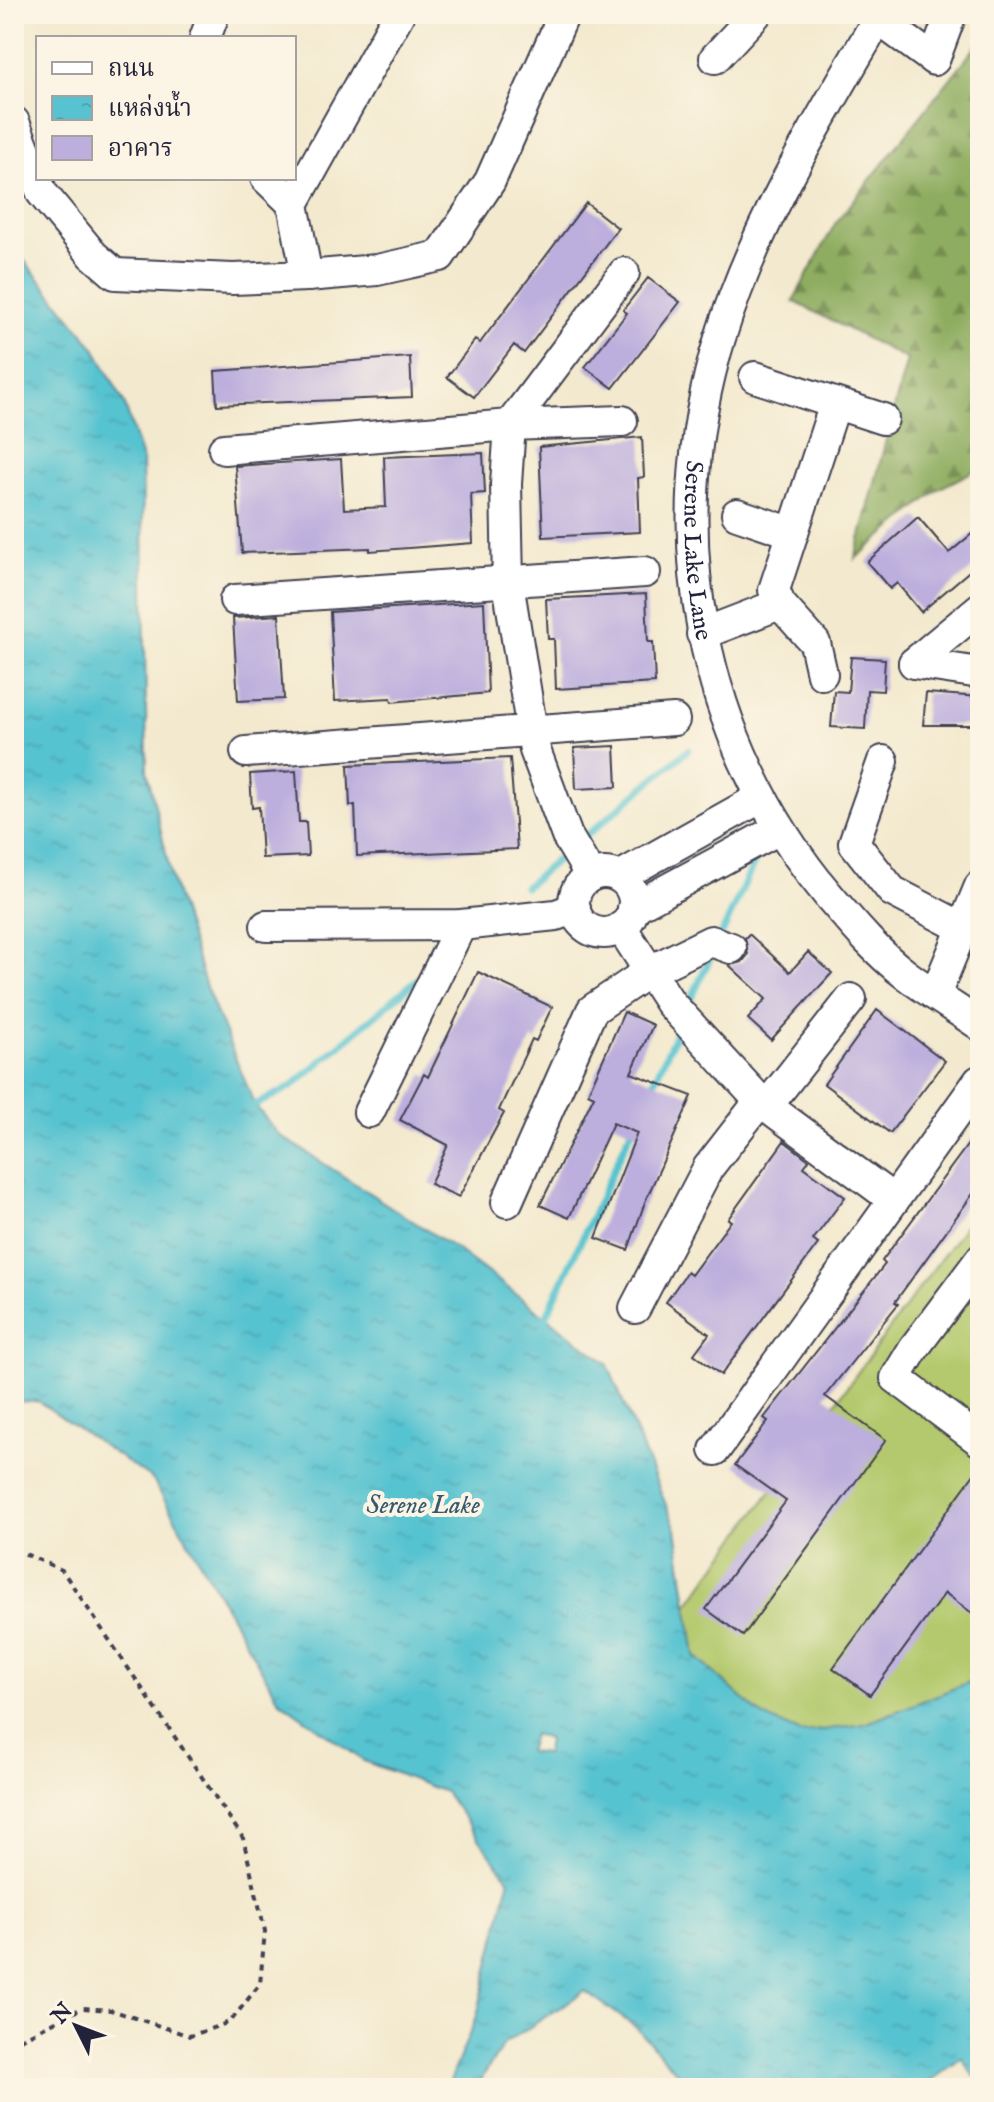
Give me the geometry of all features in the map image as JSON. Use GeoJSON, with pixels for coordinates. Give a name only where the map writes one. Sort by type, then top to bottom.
{"type":"FeatureCollection","features":[{"type":"Feature","properties":{"kind":"street"},"geometry":{"type":"LineString","coordinates":[[206,36],[214,14]]}},
{"type":"Feature","properties":{"kind":"street"},"geometry":{"type":"LineString","coordinates":[[293,204],[399,14]]}},
{"type":"Feature","properties":{"kind":"street"},"geometry":{"type":"LineString","coordinates":[[37,180],[42,193],[93,255],[115,274],[233,279],[307,276],[377,270],[440,256],[490,181],[564,14]]}},
{"type":"Feature","properties":{"kind":"street"},"geometry":{"type":"LineString","coordinates":[[715,58],[756,14]]}},
{"type":"Feature","properties":{"kind":"street"},"geometry":{"type":"LineString","coordinates":[[879,17],[934,60],[951,14]]}},
{"type":"Feature","properties":{"kind":"street","name":"Serene Lake Lane"},"geometry":{"type":"LineString","coordinates":[[879,17],[777,194],[720,338],[702,419],[694,483],[691,564],[702,634],[727,719],[760,798],[779,829],[852,923],[903,973],[980,1025]]}},
{"type":"Feature","properties":{"kind":"street"},"geometry":{"type":"LineString","coordinates":[[14,122],[36,178]]}},
{"type":"Feature","properties":{"kind":"street"},"geometry":{"type":"LineString","coordinates":[[268,180],[293,204],[307,276]]}},
{"type":"Feature","properties":{"kind":"street"},"geometry":{"type":"LineString","coordinates":[[624,273],[510,425],[506,484],[508,583],[533,731],[548,793],[567,836],[605,876],[631,891],[627,918],[648,972],[683,1017],[764,1104],[894,1200]]}},
{"type":"Feature","properties":{"kind":"street"},"geometry":{"type":"LineString","coordinates":[[755,377],[883,419]]}},
{"type":"Feature","properties":{"kind":"street"},"geometry":{"type":"LineString","coordinates":[[822,674],[815,643],[780,604],[774,590],[835,404]]}},
{"type":"Feature","properties":{"kind":"street"},"geometry":{"type":"LineString","coordinates":[[224,449],[510,425],[622,421]]}},
{"type":"Feature","properties":{"kind":"street"},"geometry":{"type":"LineString","coordinates":[[737,514],[793,533]]}},
{"type":"Feature","properties":{"kind":"street"},"geometry":{"type":"LineString","coordinates":[[235,600],[645,572]]}},
{"type":"Feature","properties":{"kind":"street"},"geometry":{"type":"LineString","coordinates":[[702,634],[780,604]]}},
{"type":"Feature","properties":{"kind":"street"},"geometry":{"type":"LineString","coordinates":[[980,608],[914,663],[980,673]]}},
{"type":"Feature","properties":{"kind":"street"},"geometry":{"type":"LineString","coordinates":[[246,752],[674,720]]}},
{"type":"Feature","properties":{"kind":"street"},"geometry":{"type":"LineString","coordinates":[[883,761],[854,843],[892,891],[963,928]]}},
{"type":"Feature","properties":{"kind":"street"},"geometry":{"type":"LineString","coordinates":[[760,798],[578,889],[575,908],[578,917],[592,930],[602,933],[779,829]]}},
{"type":"Feature","properties":{"kind":"street"},"geometry":{"type":"LineString","coordinates":[[935,995],[980,886]]}},
{"type":"Feature","properties":{"kind":"street"},"geometry":{"type":"LineString","coordinates":[[266,926],[477,923],[556,915],[575,908]]}},
{"type":"Feature","properties":{"kind":"street"},"geometry":{"type":"LineString","coordinates":[[369,1112],[477,923]]}},
{"type":"Feature","properties":{"kind":"street"},"geometry":{"type":"LineString","coordinates":[[507,1202],[592,1010],[648,972],[722,944]]}},
{"type":"Feature","properties":{"kind":"street"},"geometry":{"type":"LineString","coordinates":[[635,1308],[708,1168],[851,999]]}},
{"type":"Feature","properties":{"kind":"street"},"geometry":{"type":"LineString","coordinates":[[715,1450],[979,1081]]}},
{"type":"Feature","properties":{"kind":"street"},"geometry":{"type":"LineString","coordinates":[[980,1260],[914,1348],[896,1378],[980,1441]]}},
{"type":"Feature","properties":{"kind":"path"},"geometry":{"type":"LineString","coordinates":[[14,1549],[62,1570],[243,1838],[265,1931],[260,1984],[230,2022],[190,2036],[111,2010],[82,2008],[14,2042]]}},
{"type":"Feature","properties":{"kind":"green space"},"geometry":{"type":"Polygon","coordinates":[[[980,41],[980,468],[940,488],[855,559],[907,359],[793,301],[835,224],[980,41]]]}},
{"type":"Feature","properties":{"kind":"green space"},"geometry":{"type":"Polygon","coordinates":[[[980,1205],[980,1678],[865,1724],[801,1733],[762,1716],[695,1656],[687,1606],[980,1205]]]}},
{"type":"Feature","properties":{"kind":"water","name":"Serene Lake"},"geometry":{"type":"Polygon","coordinates":[[[14,248],[95,348],[125,405],[142,459],[147,771],[173,884],[207,990],[255,1105],[278,1134],[459,1251],[607,1363],[676,1529],[695,1656],[762,1716],[801,1733],[865,1724],[980,1678],[980,2074],[974,2077],[962,2058],[921,2088],[691,2088],[637,2028],[585,1991],[504,2044],[475,2088],[447,2088],[477,2016],[509,1880],[445,1792],[364,1761],[279,1700],[153,1480],[38,1401],[14,1402],[14,248]],[[533,1734],[528,1752],[546,1754],[548,1739],[533,1734]]]}},
{"type":"Feature","properties":{"kind":"building"},"geometry":{"type":"Polygon","coordinates":[[[586,203],[618,228],[524,353],[514,345],[474,397],[447,377],[475,340],[480,343],[586,203]]]}},
{"type":"Feature","properties":{"kind":"building"},"geometry":{"type":"Polygon","coordinates":[[[648,278],[680,302],[613,388],[585,367],[627,313],[623,310],[648,278]]]}},
{"type":"Feature","properties":{"kind":"building"},"geometry":{"type":"Polygon","coordinates":[[[410,357],[412,397],[217,405],[215,371],[410,357]]]}},
{"type":"Feature","properties":{"kind":"building"},"geometry":{"type":"Polygon","coordinates":[[[642,437],[644,477],[638,478],[640,532],[543,537],[539,447],[642,437]]]}},
{"type":"Feature","properties":{"kind":"building"},"geometry":{"type":"Polygon","coordinates":[[[483,453],[485,493],[471,494],[473,543],[370,551],[370,548],[242,553],[235,466],[341,459],[344,509],[386,507],[384,457],[483,453]]]}},
{"type":"Feature","properties":{"kind":"building"},"geometry":{"type":"Polygon","coordinates":[[[918,517],[949,553],[980,527],[980,562],[921,612],[897,583],[890,589],[867,562],[918,517]]]}},
{"type":"Feature","properties":{"kind":"building"},"geometry":{"type":"Polygon","coordinates":[[[646,594],[648,642],[653,642],[655,683],[556,689],[554,639],[548,639],[546,599],[646,594]]]}},
{"type":"Feature","properties":{"kind":"building"},"geometry":{"type":"Polygon","coordinates":[[[484,602],[488,693],[392,702],[391,698],[335,701],[330,612],[484,602]]]}},
{"type":"Feature","properties":{"kind":"building"},"geometry":{"type":"Polygon","coordinates":[[[279,615],[284,699],[238,701],[233,618],[279,615]]]}},
{"type":"Feature","properties":{"kind":"building"},"geometry":{"type":"Polygon","coordinates":[[[851,657],[885,659],[883,691],[867,690],[865,729],[831,727],[834,691],[848,692],[851,657]]]}},
{"type":"Feature","properties":{"kind":"building"},"geometry":{"type":"Polygon","coordinates":[[[926,693],[980,697],[980,725],[923,725],[926,693]]]}},
{"type":"Feature","properties":{"kind":"building"},"geometry":{"type":"Polygon","coordinates":[[[615,746],[617,787],[576,789],[574,748],[615,746]]]}},
{"type":"Feature","properties":{"kind":"building"},"geometry":{"type":"Polygon","coordinates":[[[510,758],[517,849],[357,856],[355,805],[350,806],[348,765],[510,758]]]}},
{"type":"Feature","properties":{"kind":"building"},"geometry":{"type":"Polygon","coordinates":[[[296,771],[299,822],[306,822],[308,856],[262,858],[259,807],[252,808],[250,774],[296,771]]]}},
{"type":"Feature","properties":{"kind":"building"},"geometry":{"type":"Polygon","coordinates":[[[749,934],[790,972],[808,952],[832,973],[771,1040],[748,1019],[766,999],[729,965],[742,962],[748,955],[745,938],[749,934]]]}},
{"type":"Feature","properties":{"kind":"building"},"geometry":{"type":"Polygon","coordinates":[[[478,972],[552,1007],[536,1041],[532,1039],[499,1110],[504,1113],[459,1197],[430,1184],[448,1145],[400,1120],[424,1074],[428,1077],[478,972]]]}},
{"type":"Feature","properties":{"kind":"building"},"geometry":{"type":"Polygon","coordinates":[[[877,1010],[945,1061],[890,1133],[824,1084],[877,1010]]]}},
{"type":"Feature","properties":{"kind":"building"},"geometry":{"type":"Polygon","coordinates":[[[624,1012],[653,1025],[631,1073],[692,1096],[645,1202],[628,1250],[596,1238],[637,1133],[613,1123],[569,1218],[540,1205],[594,1096],[588,1093],[624,1012]]]}},
{"type":"Feature","properties":{"kind":"building"},"geometry":{"type":"Polygon","coordinates":[[[980,1128],[980,1184],[895,1302],[898,1304],[825,1396],[886,1440],[743,1636],[706,1609],[786,1501],[735,1465],[768,1421],[764,1418],[885,1264],[882,1261],[980,1128]]]}},
{"type":"Feature","properties":{"kind":"building"},"geometry":{"type":"Polygon","coordinates":[[[784,1141],[809,1160],[804,1167],[845,1197],[813,1240],[818,1244],[721,1375],[694,1354],[709,1334],[666,1302],[687,1272],[691,1275],[731,1221],[728,1219],[784,1141]]]}},
{"type":"Feature","properties":{"kind":"building"},"geometry":{"type":"Polygon","coordinates":[[[980,1466],[980,1619],[945,1593],[870,1695],[833,1668],[980,1466]]]}},
{"type":"Feature","properties":{"kind":"waterway"},"geometry":{"type":"LineString","coordinates":[[587,835],[688,750]]}},
{"type":"Feature","properties":{"kind":"waterway"},"geometry":{"type":"LineString","coordinates":[[525,887],[559,858]]}},
{"type":"Feature","properties":{"kind":"waterway"},"geometry":{"type":"LineString","coordinates":[[720,938],[754,863]]}},
{"type":"Feature","properties":{"kind":"waterway"},"geometry":{"type":"LineString","coordinates":[[686,1010],[713,952]]}},
{"type":"Feature","properties":{"kind":"waterway"},"geometry":{"type":"LineString","coordinates":[[255,1105],[291,1087],[420,977]]}},
{"type":"Feature","properties":{"kind":"waterway"},"geometry":{"type":"LineString","coordinates":[[650,1090],[680,1025]]}},
{"type":"Feature","properties":{"kind":"waterway"},"geometry":{"type":"LineString","coordinates":[[546,1317],[635,1123]]}}]}
